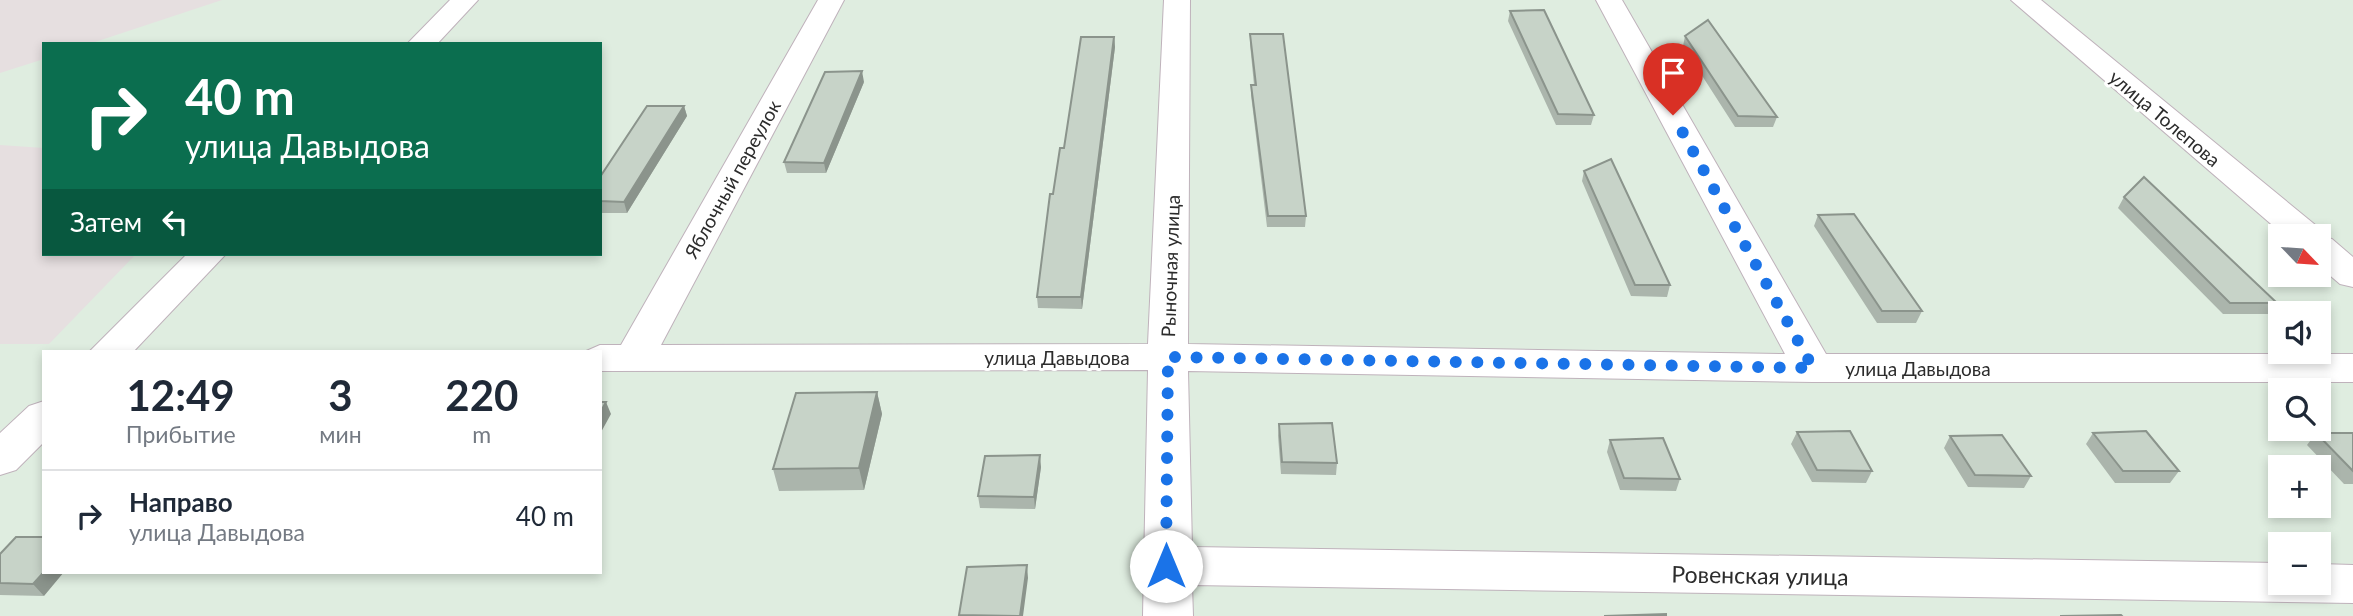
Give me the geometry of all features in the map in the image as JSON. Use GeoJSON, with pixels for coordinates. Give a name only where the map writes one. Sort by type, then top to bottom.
{"type":"FeatureCollection","features":[{"type":"Feature","properties":{"kind":"street"},"geometry":{"type":"LineString","coordinates":[[423,42],[465,0]]}},
{"type":"Feature","properties":{"kind":"street","name":"Яблочный переулок"},"geometry":{"type":"LineString","coordinates":[[617,358],[831,0]]}},
{"type":"Feature","properties":{"kind":"street","name":"Рыночная улица"},"geometry":{"type":"LineString","coordinates":[[1168,616],[1168,357],[1177,0]]}},
{"type":"Feature","properties":{"kind":"street"},"geometry":{"type":"LineString","coordinates":[[1609,0],[1813,368]]}},
{"type":"Feature","properties":{"kind":"street","name":"улица Толепова"},"geometry":{"type":"LineString","coordinates":[[2024,0],[2292,224]]}},
{"type":"Feature","properties":{"kind":"street"},"geometry":{"type":"LineString","coordinates":[[111,350],[206,256]]}},
{"type":"Feature","properties":{"kind":"street"},"geometry":{"type":"LineString","coordinates":[[2331,257],[2353,276]]}},
{"type":"Feature","properties":{"kind":"street","name":"улица Давыдова"},"geometry":{"type":"LineString","coordinates":[[617,358],[1168,357],[1813,368],[2353,368]]}},
{"type":"Feature","properties":{"kind":"street"},"geometry":{"type":"LineString","coordinates":[[0,459],[42,418]]}},
{"type":"Feature","properties":{"kind":"street","name":"Ровенская улица"},"geometry":{"type":"LineString","coordinates":[[1166,566],[2353,584]]}},
{"type":"Feature","properties":{"kind":"shaded area"},"geometry":{"type":"Polygon","coordinates":[[[0,0],[222,0],[95,42],[42,42],[42,60],[0,73],[0,0]]]}},
{"type":"Feature","properties":{"kind":"shaded area"},"geometry":{"type":"Polygon","coordinates":[[[0,145],[42,148],[42,256],[134,256],[49,344],[0,344],[0,145]]]}},
{"type":"Feature","properties":{"kind":"building"},"geometry":{"type":"Polygon","coordinates":[[[1544,10],[1594,115],[1558,114],[1510,11],[1544,10]]]}},
{"type":"Feature","properties":{"kind":"building"},"geometry":{"type":"Polygon","coordinates":[[[1708,20],[1777,117],[1738,116],[1685,36],[1708,20]]]}},
{"type":"Feature","properties":{"kind":"building"},"geometry":{"type":"Polygon","coordinates":[[[1250,34],[1283,34],[1306,216],[1268,216],[1251,85],[1256,85],[1250,34]]]}},
{"type":"Feature","properties":{"kind":"building"},"geometry":{"type":"Polygon","coordinates":[[[1081,37],[1114,37],[1081,297],[1037,297],[1050,194],[1053,194],[1060,148],[1064,148],[1081,37]]]}},
{"type":"Feature","properties":{"kind":"building"},"geometry":{"type":"Polygon","coordinates":[[[862,71],[824,163],[784,162],[825,72],[862,71]]]}},
{"type":"Feature","properties":{"kind":"building"},"geometry":{"type":"Polygon","coordinates":[[[647,106],[684,106],[624,202],[602,201],[602,174],[647,106]]]}},
{"type":"Feature","properties":{"kind":"building"},"geometry":{"type":"Polygon","coordinates":[[[1611,159],[1670,285],[1635,285],[1584,171],[1611,159]]]}},
{"type":"Feature","properties":{"kind":"building"},"geometry":{"type":"Polygon","coordinates":[[[2144,177],[2275,301],[2230,303],[2124,197],[2144,177]]]}},
{"type":"Feature","properties":{"kind":"building"},"geometry":{"type":"Polygon","coordinates":[[[1854,214],[1922,311],[1882,311],[1818,215],[1854,214]]]}},
{"type":"Feature","properties":{"kind":"building"},"geometry":{"type":"Polygon","coordinates":[[[877,392],[859,468],[773,469],[796,393],[877,392]]]}},
{"type":"Feature","properties":{"kind":"building"},"geometry":{"type":"Polygon","coordinates":[[[1332,423],[1337,463],[1282,462],[1279,424],[1332,423]]]}},
{"type":"Feature","properties":{"kind":"building"},"geometry":{"type":"Polygon","coordinates":[[[1850,431],[1872,471],[1817,470],[1797,432],[1850,431]]]}},
{"type":"Feature","properties":{"kind":"building"},"geometry":{"type":"Polygon","coordinates":[[[2146,431],[2179,471],[2123,471],[2093,433],[2146,431]]]}},
{"type":"Feature","properties":{"kind":"building"},"geometry":{"type":"Polygon","coordinates":[[[2331,433],[2353,433],[2353,471],[2324,441],[2331,441],[2331,433]]]}},
{"type":"Feature","properties":{"kind":"building"},"geometry":{"type":"Polygon","coordinates":[[[2002,435],[2031,476],[1975,475],[1950,436],[2002,435]]]}},
{"type":"Feature","properties":{"kind":"building"},"geometry":{"type":"Polygon","coordinates":[[[1663,438],[1680,479],[1624,478],[1610,440],[1663,438]]]}},
{"type":"Feature","properties":{"kind":"building"},"geometry":{"type":"Polygon","coordinates":[[[1040,455],[1034,497],[978,496],[985,456],[1040,455]]]}},
{"type":"Feature","properties":{"kind":"building"},"geometry":{"type":"Polygon","coordinates":[[[16,537],[42,537],[42,574],[33,584],[0,583],[0,554],[16,537]]]}},
{"type":"Feature","properties":{"kind":"building"},"geometry":{"type":"Polygon","coordinates":[[[1027,565],[1020,616],[959,615],[967,567],[1027,565]]]}},
{"type":"Feature","properties":{"kind":"building"},"geometry":{"type":"Polygon","coordinates":[[[1666,614],[1666,616],[1604,616],[1666,614]]]}},
{"type":"Feature","properties":{"kind":"building"},"geometry":{"type":"Polygon","coordinates":[[[2121,615],[2122,616],[2060,616],[2121,615]]]}},
{"type":"Feature","properties":{"kind":"route"},"geometry":{"type":"LineString","coordinates":[[1166,566],[1168,357],[1813,368],[1673,115]]}}]}
